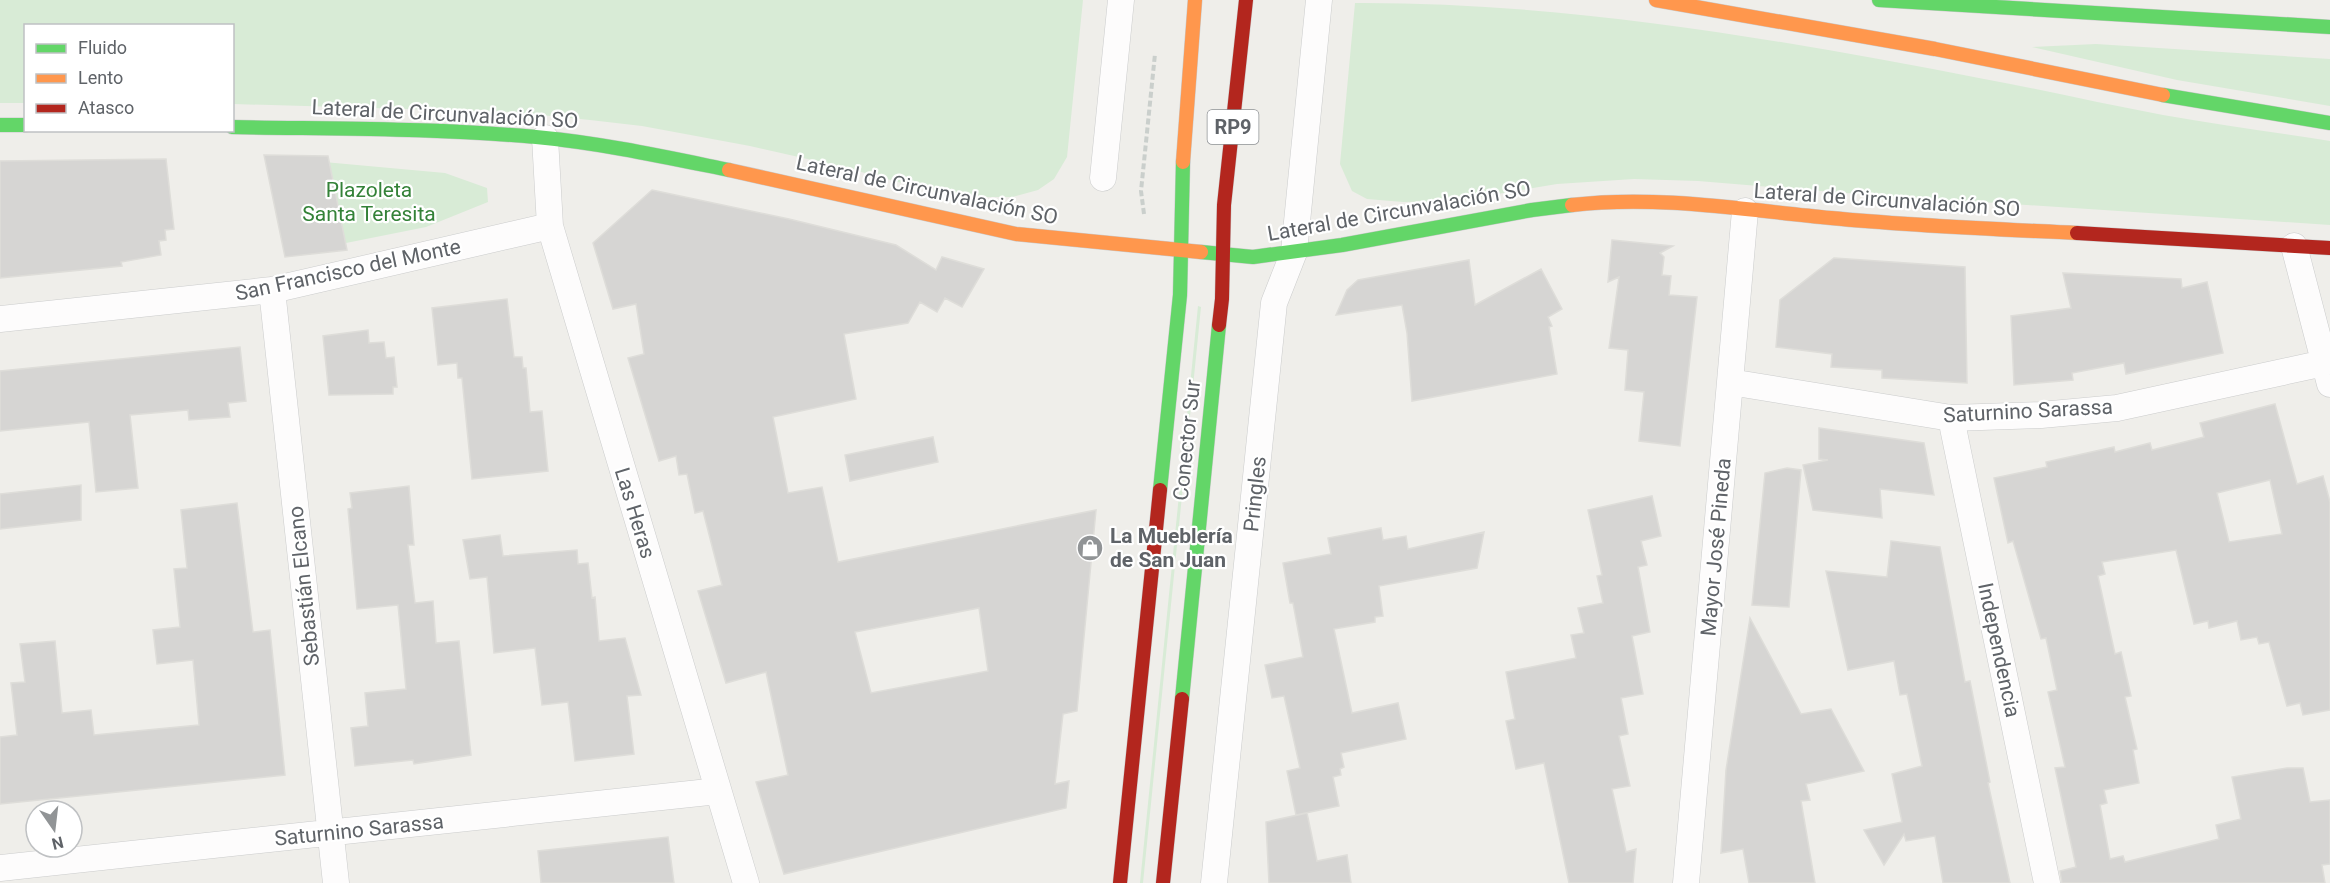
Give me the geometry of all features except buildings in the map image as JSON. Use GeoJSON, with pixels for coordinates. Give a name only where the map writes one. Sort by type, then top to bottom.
{"type":"FeatureCollection","features":[{"type":"Feature","properties":{"kind":"main road","name":"Conector Sur"},"geometry":{"type":"LineString","coordinates":[[1120,883],[1180,295],[1181,187],[1195,0]]}},
{"type":"Feature","properties":{"kind":"main road","name":"Conector Sur"},"geometry":{"type":"LineString","coordinates":[[1163,883],[1221,310],[1224,205],[1246,0]]}},
{"type":"Feature","properties":{"kind":"main road"},"geometry":{"type":"LineString","coordinates":[[1656,0],[1935,49],[2188,100],[2330,123]]}},
{"type":"Feature","properties":{"kind":"main road"},"geometry":{"type":"LineString","coordinates":[[1879,0],[2330,27]]}},
{"type":"Feature","properties":{"kind":"main road"},"geometry":{"type":"LineString","coordinates":[[0,125],[24,125]]}},
{"type":"Feature","properties":{"kind":"main road","name":"Lateral de Circunvalación SO"},"geometry":{"type":"LineString","coordinates":[[234,127],[422,131],[545,138],[653,154],[840,193],[1016,234],[1253,256],[1394,237],[1577,203],[1608,201],[1649,201],[1870,222],[2330,248]]}},
{"type":"Feature","properties":{"kind":"street"},"geometry":{"type":"LineString","coordinates":[[1103,178],[1121,0]]}},
{"type":"Feature","properties":{"kind":"street","name":"Pringles"},"geometry":{"type":"LineString","coordinates":[[1214,883],[1274,303],[1294,252],[1319,0]]}},
{"type":"Feature","properties":{"kind":"street","name":"Las Heras"},"geometry":{"type":"LineString","coordinates":[[545,138],[550,226],[746,883]]}},
{"type":"Feature","properties":{"kind":"street","name":"Mayor José Pineda"},"geometry":{"type":"LineString","coordinates":[[1686,883],[1745,211]]}},
{"type":"Feature","properties":{"kind":"street","name":"San Francisco del Monte"},"geometry":{"type":"LineString","coordinates":[[0,319],[272,290],[550,226]]}},
{"type":"Feature","properties":{"kind":"street"},"geometry":{"type":"LineString","coordinates":[[2294,246],[2327,373]]}},
{"type":"Feature","properties":{"kind":"street","name":"Sebastián Elcano"},"geometry":{"type":"LineString","coordinates":[[272,290],[336,883]]}},
{"type":"Feature","properties":{"kind":"street","name":"Saturnino Sarassa"},"geometry":{"type":"LineString","coordinates":[[1730,382],[1952,418],[2117,408],[2327,373]]}},
{"type":"Feature","properties":{"kind":"street","name":"Independencia"},"geometry":{"type":"LineString","coordinates":[[1952,418],[2047,883]]}},
{"type":"Feature","properties":{"kind":"street","name":"Saturnino Sarassa"},"geometry":{"type":"LineString","coordinates":[[0,868],[718,790]]}},
{"type":"Feature","properties":{"kind":"green space"},"geometry":{"type":"Polygon","coordinates":[[[0,0],[1083,0],[1067,157],[1054,179],[1038,190],[1012,197],[974,197],[931,191],[843,167],[750,146],[642,126],[511,112],[234,104],[234,24],[24,24],[24,103],[0,103],[0,0]]]}},
{"type":"Feature","properties":{"kind":"green space"},"geometry":{"type":"Polygon","coordinates":[[[1355,3],[1434,4],[1513,9],[1592,16],[1750,37],[1906,64],[2163,115],[2330,141],[2330,225],[1698,181],[1634,179],[1557,184],[1456,201],[1403,202],[1367,199],[1352,191],[1340,164],[1355,3]]]}},
{"type":"Feature","properties":{"kind":"green space"},"geometry":{"type":"Polygon","coordinates":[[[2096,44],[2330,59],[2330,106],[2177,80],[2032,47],[2096,44]]]}},
{"type":"Feature","properties":{"kind":"green space","name":"Plazoleta Santa Teresita"},"geometry":{"type":"Polygon","coordinates":[[[324,162],[445,173],[487,188],[488,202],[426,227],[341,244],[324,162]]]}},
{"type":"Feature","properties":{"kind":"green space"},"geometry":{"type":"Polygon","coordinates":[[[1198,306],[1201,307],[1143,883],[1140,883],[1198,306]]]}},
{"type":"Feature","properties":{"kind":"traffic: fast"},"geometry":{"type":"LineString","coordinates":[[1879,0],[2330,27]]}},
{"type":"Feature","properties":{"kind":"traffic: fast"},"geometry":{"type":"LineString","coordinates":[[2163,95],[2330,123]]}},
{"type":"Feature","properties":{"kind":"traffic: fast"},"geometry":{"type":"LineString","coordinates":[[0,125],[24,125]]}},
{"type":"Feature","properties":{"kind":"traffic: fast"},"geometry":{"type":"LineString","coordinates":[[234,127],[422,130],[536,137],[657,155],[729,170]]}},
{"type":"Feature","properties":{"kind":"traffic: fast"},"geometry":{"type":"LineString","coordinates":[[1160,490],[1180,295],[1183,162]]}},
{"type":"Feature","properties":{"kind":"traffic: fast"},"geometry":{"type":"LineString","coordinates":[[1201,252],[1253,257],[1342,245],[1532,210],[1572,205]]}},
{"type":"Feature","properties":{"kind":"traffic: fast"},"geometry":{"type":"LineString","coordinates":[[1182,699],[1219,325]]}},
{"type":"Feature","properties":{"kind":"traffic: slow"},"geometry":{"type":"LineString","coordinates":[[1183,162],[1195,0]]}},
{"type":"Feature","properties":{"kind":"traffic: slow"},"geometry":{"type":"LineString","coordinates":[[1656,0],[1935,49],[2163,95]]}},
{"type":"Feature","properties":{"kind":"traffic: slow"},"geometry":{"type":"LineString","coordinates":[[729,170],[1016,234],[1201,252]]}},
{"type":"Feature","properties":{"kind":"traffic: slow"},"geometry":{"type":"LineString","coordinates":[[1572,205],[1604,202],[1669,203],[1892,223],[2077,233]]}},
{"type":"Feature","properties":{"kind":"traffic: jam"},"geometry":{"type":"LineString","coordinates":[[1219,325],[1222,299],[1224,205],[1246,0]]}},
{"type":"Feature","properties":{"kind":"traffic: jam"},"geometry":{"type":"LineString","coordinates":[[2077,233],[2330,248]]}},
{"type":"Feature","properties":{"kind":"traffic: jam"},"geometry":{"type":"LineString","coordinates":[[1120,883],[1160,490]]}},
{"type":"Feature","properties":{"kind":"traffic: jam"},"geometry":{"type":"LineString","coordinates":[[1163,883],[1182,699]]}},
{"type":"Feature","properties":{"kind":"place","name":"La Mueblería de San Juan"},"geometry":{"type":"Point","coordinates":[1090,548]}}]}
